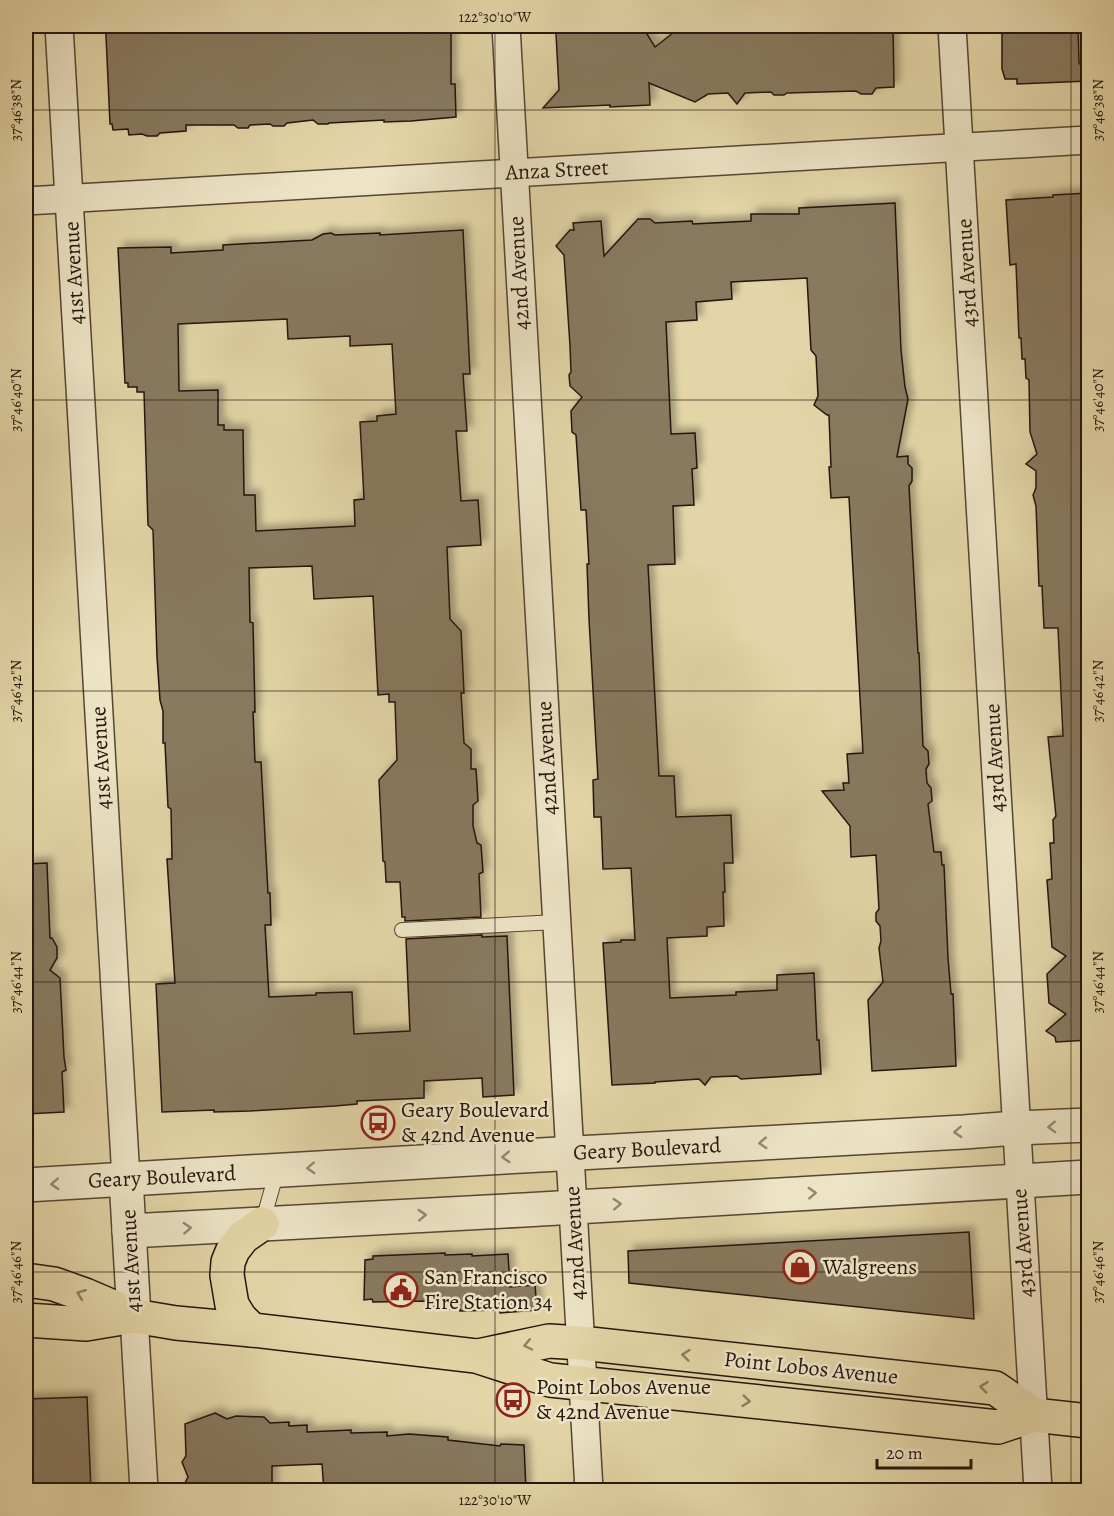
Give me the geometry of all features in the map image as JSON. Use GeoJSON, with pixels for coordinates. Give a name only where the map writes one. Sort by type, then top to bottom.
{"type":"FeatureCollection","features":[{"type":"Feature","properties":{"kind":"main road"},"geometry":{"type":"LineString","coordinates":[[252,1330],[232,1305],[227,1275],[228,1262],[233,1250],[243,1238],[262,1224]]}},
{"type":"Feature","properties":{"kind":"main road"},"geometry":{"type":"LineString","coordinates":[[26,1280],[54,1284],[134,1316],[176,1323],[476,1356],[550,1380],[583,1383]]}},
{"type":"Feature","properties":{"kind":"main road"},"geometry":{"type":"LineString","coordinates":[[26,1320],[86,1324],[134,1316]]}},
{"type":"Feature","properties":{"kind":"main road"},"geometry":{"type":"LineString","coordinates":[[476,1356],[549,1341],[581,1343]]}},
{"type":"Feature","properties":{"kind":"main road","name":"Point Lobos Avenue"},"geometry":{"type":"LineString","coordinates":[[581,1343],[995,1388],[1034,1415]]}},
{"type":"Feature","properties":{"kind":"main road","name":"Point Lobos Avenue"},"geometry":{"type":"LineString","coordinates":[[583,1383],[998,1427],[1034,1415],[1089,1421]]}},
{"type":"Feature","properties":{"kind":"street","name":"41st Avenue"},"geometry":{"type":"LineString","coordinates":[[59,26],[144,1491]]}},
{"type":"Feature","properties":{"kind":"street","name":"42nd Avenue"},"geometry":{"type":"LineString","coordinates":[[506,26],[589,1491]]}},
{"type":"Feature","properties":{"kind":"street","name":"43rd Avenue"},"geometry":{"type":"LineString","coordinates":[[952,26],[1038,1491]]}},
{"type":"Feature","properties":{"kind":"street","name":"Anza Street"},"geometry":{"type":"LineString","coordinates":[[26,201],[1089,140]]}},
{"type":"Feature","properties":{"kind":"street","name":"Geary Boulevard"},"geometry":{"type":"LineString","coordinates":[[26,1185],[1089,1125]]}},
{"type":"Feature","properties":{"kind":"street"},"geometry":{"type":"LineString","coordinates":[[129,1231],[1089,1178]]}},
{"type":"Feature","properties":{"kind":"lane"},"geometry":{"type":"LineString","coordinates":[[402,930],[556,922]]}},
{"type":"Feature","properties":{"kind":"lane"},"geometry":{"type":"LineString","coordinates":[[262,1224],[277,1170]]}},
{"type":"Feature","properties":{"kind":"building"},"geometry":{"type":"Polygon","coordinates":[[[108,26],[451,26],[451,84],[455,84],[456,117],[328,124],[318,124],[313,120],[287,123],[284,126],[250,125],[248,128],[238,128],[234,125],[186,125],[186,131],[160,133],[157,136],[129,135],[128,129],[113,130],[110,124],[106,36],[108,26]]]}},
{"type":"Feature","properties":{"kind":"building"},"geometry":{"type":"Polygon","coordinates":[[[562,26],[642,26],[655,47],[682,26],[893,26],[894,87],[876,88],[872,94],[861,94],[856,91],[787,93],[784,95],[774,95],[771,92],[745,93],[737,104],[728,93],[708,94],[695,102],[649,83],[650,105],[543,108],[559,90],[556,34],[562,26]]]}},
{"type":"Feature","properties":{"kind":"building"},"geometry":{"type":"Polygon","coordinates":[[[1002,26],[1078,26],[1079,63],[1089,74],[1089,81],[1017,84],[1017,79],[1005,79],[1002,69],[1002,26]]]}},
{"type":"Feature","properties":{"kind":"building"},"geometry":{"type":"Polygon","coordinates":[[[1089,193],[1089,1040],[1056,1042],[1055,1037],[1046,1031],[1066,1014],[1049,1003],[1047,974],[1066,956],[1052,947],[1047,880],[1052,879],[1050,843],[1054,843],[1053,820],[1056,816],[1048,737],[1063,736],[1058,628],[1044,628],[1042,586],[1039,586],[1036,506],[1033,495],[1036,488],[1036,471],[1026,464],[1037,454],[1030,432],[1029,380],[1026,378],[1025,359],[1022,359],[1021,338],[1019,338],[1016,264],[1010,265],[1006,200],[1089,193]]]}},
{"type":"Feature","properties":{"kind":"building"},"geometry":{"type":"Polygon","coordinates":[[[895,203],[901,350],[908,399],[897,457],[908,456],[908,464],[912,468],[912,481],[909,486],[923,746],[928,751],[927,783],[931,788],[932,801],[928,804],[934,852],[941,852],[942,865],[944,865],[956,1066],[872,1071],[868,1000],[883,982],[879,948],[880,926],[876,921],[876,913],[879,909],[876,855],[851,857],[850,826],[822,791],[844,790],[843,783],[849,783],[847,754],[863,753],[849,497],[831,498],[829,415],[814,405],[818,396],[816,356],[811,350],[807,278],[731,282],[732,299],[696,302],[697,320],[666,322],[671,434],[695,433],[697,468],[692,469],[694,505],[673,506],[675,564],[648,565],[659,776],[674,776],[676,817],[731,815],[733,863],[724,863],[724,926],[707,927],[707,936],[667,938],[670,998],[736,995],[736,992],[777,990],[777,975],[814,973],[821,1074],[741,1079],[737,1076],[711,1077],[705,1085],[699,1079],[612,1085],[603,943],[635,940],[631,868],[603,869],[601,817],[594,817],[593,780],[598,779],[589,619],[586,510],[581,510],[576,435],[572,432],[571,411],[582,397],[570,386],[570,346],[564,255],[556,246],[570,230],[574,230],[573,223],[601,221],[604,256],[638,219],[650,219],[655,223],[692,221],[693,224],[751,221],[751,214],[799,214],[799,208],[895,203]]]}},
{"type":"Feature","properties":{"kind":"building"},"geometry":{"type":"Polygon","coordinates":[[[463,230],[470,374],[463,374],[467,431],[456,431],[461,501],[478,500],[481,545],[447,547],[450,619],[461,631],[464,743],[471,749],[471,769],[476,769],[478,801],[473,805],[473,826],[477,843],[481,845],[483,872],[479,874],[481,917],[405,921],[405,917],[402,917],[400,882],[386,882],[379,780],[397,760],[395,702],[389,702],[389,694],[378,695],[373,596],[314,599],[312,566],[249,568],[250,622],[253,623],[255,762],[261,762],[268,893],[270,893],[271,925],[265,925],[269,997],[352,992],[354,1034],[410,1031],[406,939],[507,936],[514,1095],[483,1097],[482,1078],[424,1081],[424,1098],[357,1101],[357,1104],[250,1111],[162,1112],[156,984],[175,983],[167,859],[172,859],[171,809],[168,807],[163,711],[157,657],[153,530],[148,525],[144,392],[137,392],[137,387],[128,387],[128,383],[125,383],[118,248],[171,247],[171,253],[223,250],[223,245],[312,240],[323,234],[331,233],[335,235],[380,233],[380,235],[463,230]],[[287,319],[178,324],[179,391],[218,390],[218,425],[224,425],[224,430],[243,430],[244,495],[255,495],[256,531],[355,526],[354,500],[364,499],[360,422],[377,421],[377,416],[396,414],[392,344],[350,346],[350,336],[288,339],[287,319]]]}},
{"type":"Feature","properties":{"kind":"building"},"geometry":{"type":"Polygon","coordinates":[[[47,863],[50,938],[57,947],[57,958],[50,970],[60,978],[66,1070],[62,1072],[64,1112],[26,1114],[26,864],[47,863]]]}},
{"type":"Feature","properties":{"kind":"building","name":"Walgreens"},"geometry":{"type":"Polygon","coordinates":[[[969,1232],[974,1319],[629,1283],[628,1251],[969,1232]]]}},
{"type":"Feature","properties":{"kind":"building"},"geometry":{"type":"Polygon","coordinates":[[[445,1253],[445,1255],[472,1254],[472,1256],[508,1254],[510,1287],[535,1285],[537,1310],[500,1313],[500,1310],[460,1311],[460,1309],[446,1309],[446,1307],[431,1307],[431,1301],[373,1302],[372,1299],[364,1300],[365,1260],[373,1259],[373,1256],[445,1253]]]}},
{"type":"Feature","properties":{"kind":"building"},"geometry":{"type":"Polygon","coordinates":[[[87,1397],[91,1491],[26,1491],[26,1399],[87,1397]]]}},
{"type":"Feature","properties":{"kind":"building"},"geometry":{"type":"Polygon","coordinates":[[[215,1413],[227,1419],[236,1416],[264,1417],[270,1423],[289,1422],[289,1426],[307,1425],[307,1432],[351,1430],[351,1433],[387,1432],[387,1436],[409,1434],[448,1437],[448,1440],[500,1446],[501,1444],[524,1445],[526,1491],[324,1491],[322,1464],[272,1466],[272,1491],[181,1491],[188,1477],[182,1462],[186,1456],[185,1424],[215,1413]]]}},
{"type":"Feature","properties":{"kind":"place","name":"Geary Boulevard & 42nd Avenue"},"geometry":{"type":"Point","coordinates":[378,1123]}},
{"type":"Feature","properties":{"kind":"place","name":"Walgreens"},"geometry":{"type":"Point","coordinates":[800,1267]}},
{"type":"Feature","properties":{"kind":"place","name":"San Francisco Fire Station 34"},"geometry":{"type":"Point","coordinates":[401,1290]}},
{"type":"Feature","properties":{"kind":"place","name":"Point Lobos Avenue & 42nd Avenue"},"geometry":{"type":"Point","coordinates":[513,1400]}}]}
